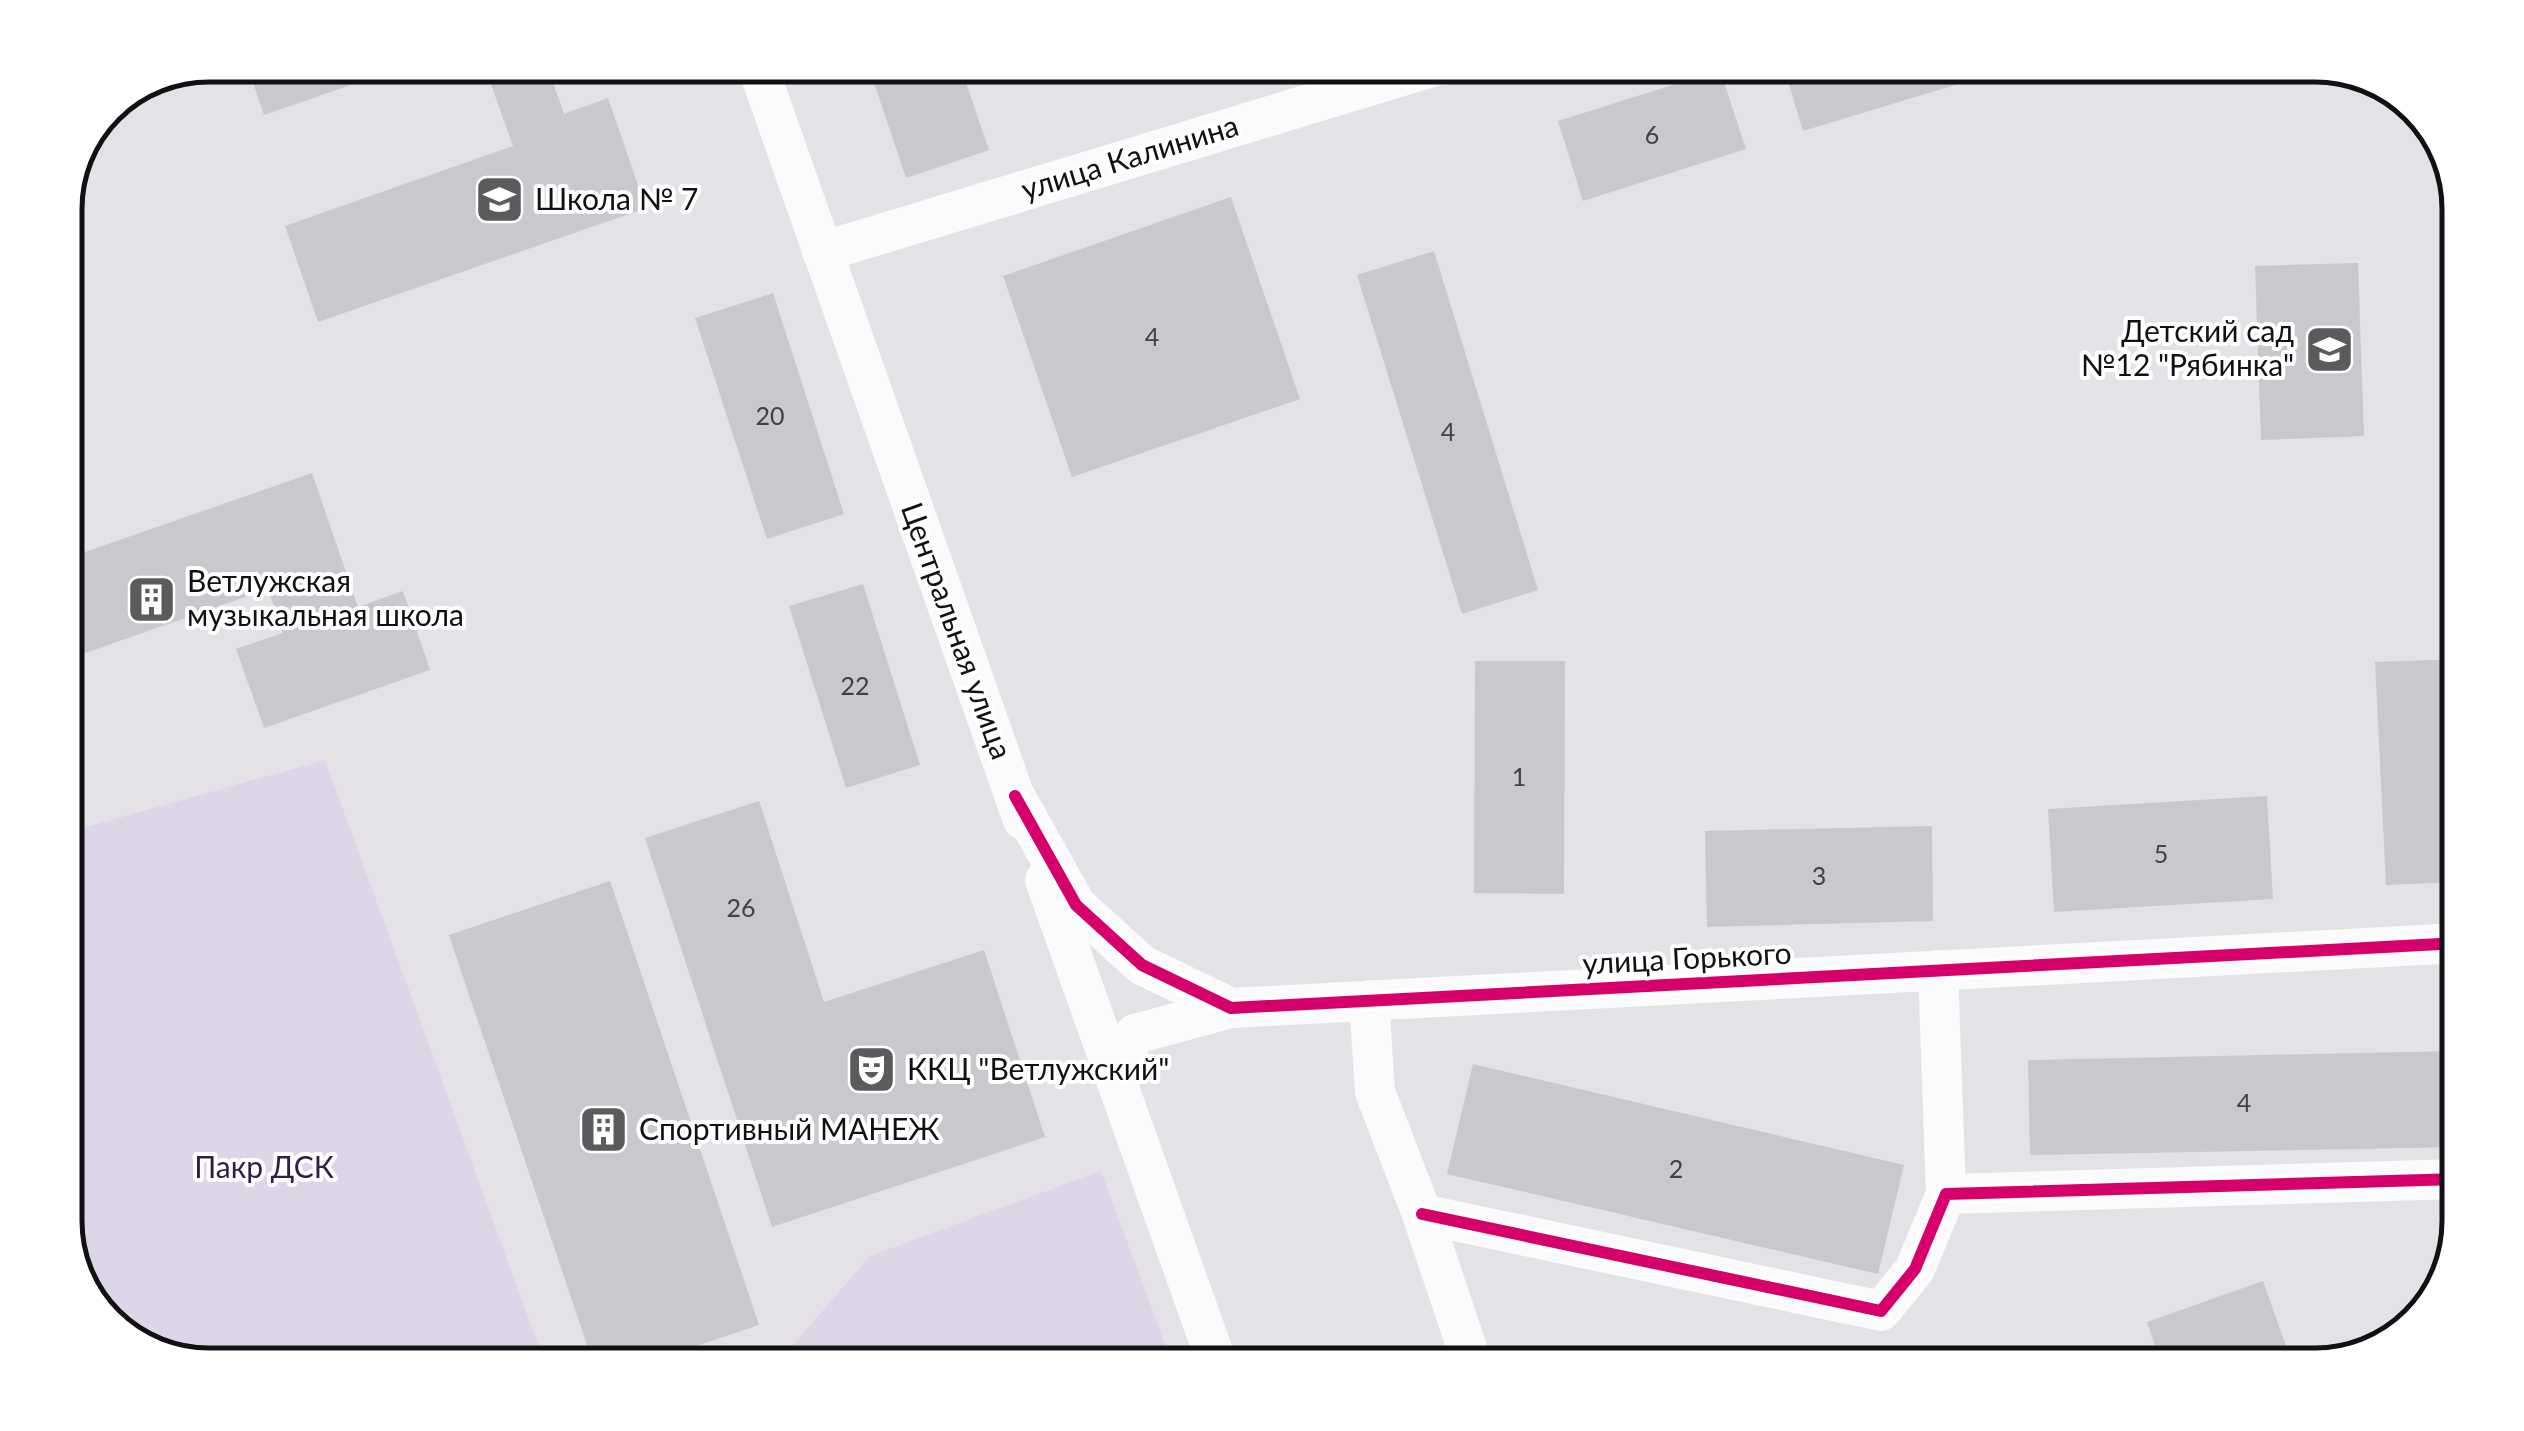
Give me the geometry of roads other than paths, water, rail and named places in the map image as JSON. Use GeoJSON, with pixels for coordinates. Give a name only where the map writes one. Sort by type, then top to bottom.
{"type":"FeatureCollection","features":[{"type":"Feature","properties":{"kind":"street","name":"Центральная улица"},"geometry":{"type":"LineString","coordinates":[[763,82],[1212,1348]]}},
{"type":"Feature","properties":{"kind":"street","name":"улица Калинина"},"geometry":{"type":"LineString","coordinates":[[822,252],[1380,82]]}},
{"type":"Feature","properties":{"kind":"street","name":"улица Горького"},"geometry":{"type":"LineString","coordinates":[[1015,796],[1076,905],[1142,966],[1231,1008],[2442,943]]}},
{"type":"Feature","properties":{"kind":"street"},"geometry":{"type":"LineString","coordinates":[[1422,1214],[1880,1311],[1915,1269],[1946,1194],[1938,970]]}},
{"type":"Feature","properties":{"kind":"street"},"geometry":{"type":"LineString","coordinates":[[1369,1000],[1376,1092],[1467,1348]]}},
{"type":"Feature","properties":{"kind":"street"},"geometry":{"type":"LineString","coordinates":[[1114,1075],[1135,1034],[1231,1008]]}},
{"type":"Feature","properties":{"kind":"street"},"geometry":{"type":"LineString","coordinates":[[1946,1194],[2442,1179]]}},
{"type":"Feature","properties":{"kind":"place","name":"Школа № 7"},"geometry":{"type":"Point","coordinates":[500,200]}},
{"type":"Feature","properties":{"kind":"place","name":"Детский сад №12 \"Рябинка\""},"geometry":{"type":"Point","coordinates":[2329,349]}},
{"type":"Feature","properties":{"kind":"place","name":"Ветлужская музыкальная школа"},"geometry":{"type":"Point","coordinates":[152,599]}},
{"type":"Feature","properties":{"kind":"place","name":"ККЦ \"Ветлужский\""},"geometry":{"type":"Point","coordinates":[872,1070]}},
{"type":"Feature","properties":{"kind":"place","name":"Спортивный МАНЕЖ"},"geometry":{"type":"Point","coordinates":[604,1130]}},
{"type":"Feature","properties":{"kind":"park label","name":"Пакр ДСК"},"geometry":{"type":"Point","coordinates":[264,1168]}}]}
